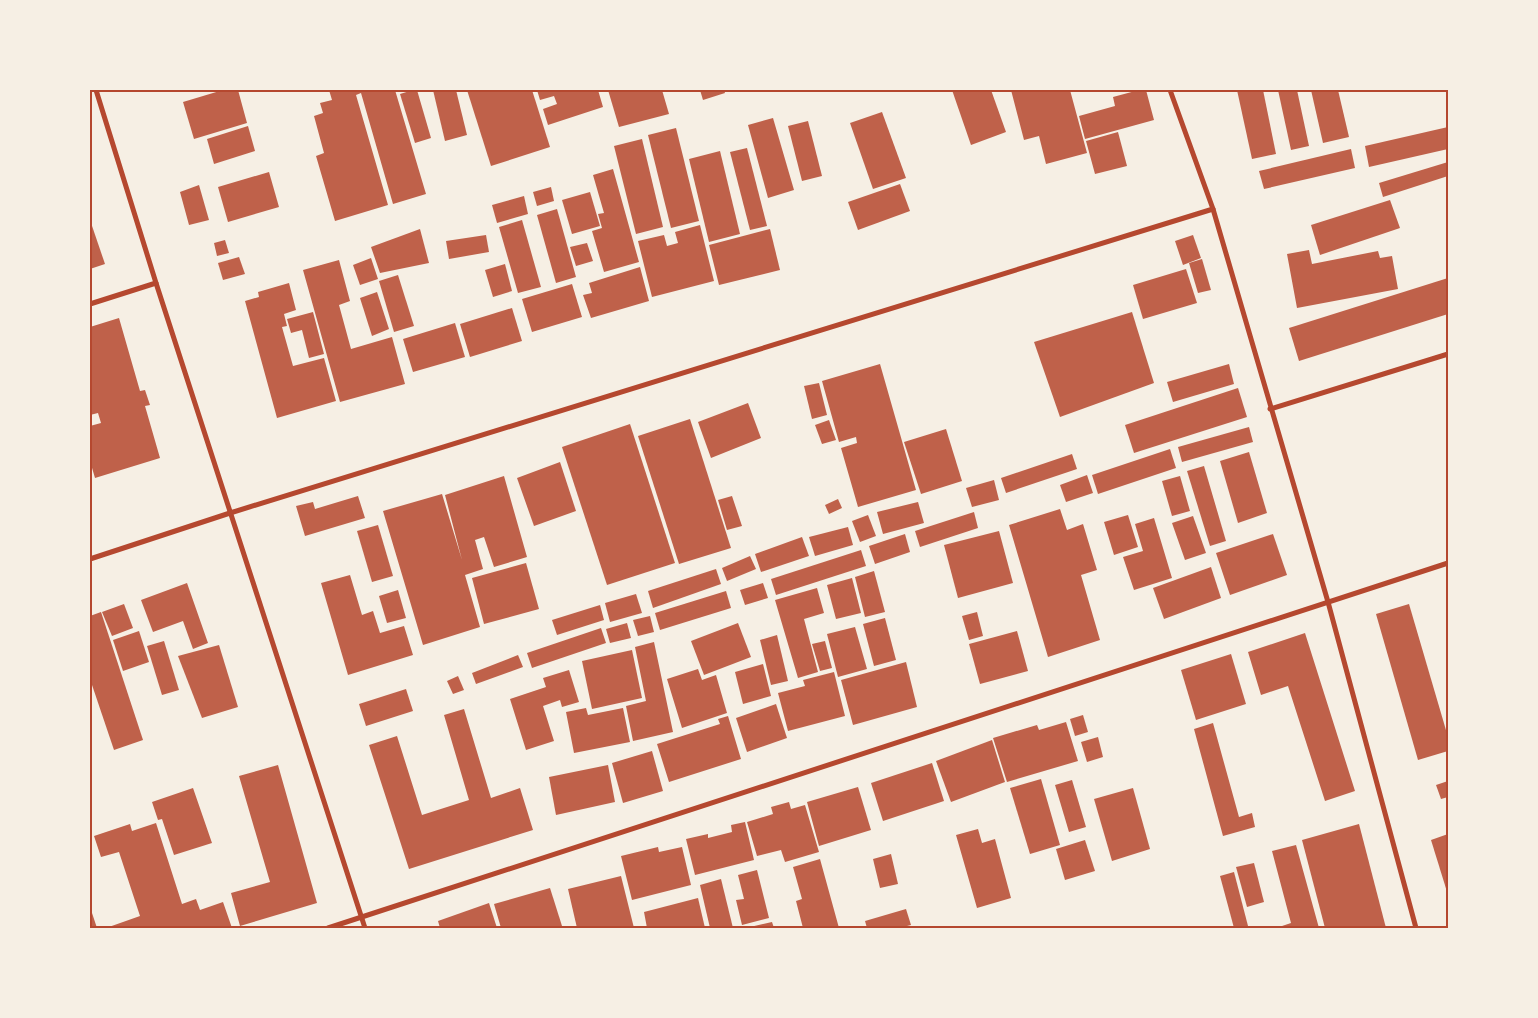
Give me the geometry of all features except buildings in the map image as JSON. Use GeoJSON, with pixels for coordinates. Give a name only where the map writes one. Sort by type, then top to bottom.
{"type":"FeatureCollection","features":[{"type":"Feature","properties":{"kind":"street"},"geometry":{"type":"LineString","coordinates":[[96,90],[156,283],[365,928]]}},
{"type":"Feature","properties":{"kind":"street"},"geometry":{"type":"LineString","coordinates":[[1170,90],[1213,209],[1328,602],[1416,928]]}},
{"type":"Feature","properties":{"kind":"street"},"geometry":{"type":"LineString","coordinates":[[90,559],[230,513],[1213,209]]}},
{"type":"Feature","properties":{"kind":"street"},"geometry":{"type":"LineString","coordinates":[[90,304],[156,283]]}},
{"type":"Feature","properties":{"kind":"street"},"geometry":{"type":"LineString","coordinates":[[1270,409],[1448,354]]}},
{"type":"Feature","properties":{"kind":"street"},"geometry":{"type":"LineString","coordinates":[[328,928],[1448,563]]}}]}
